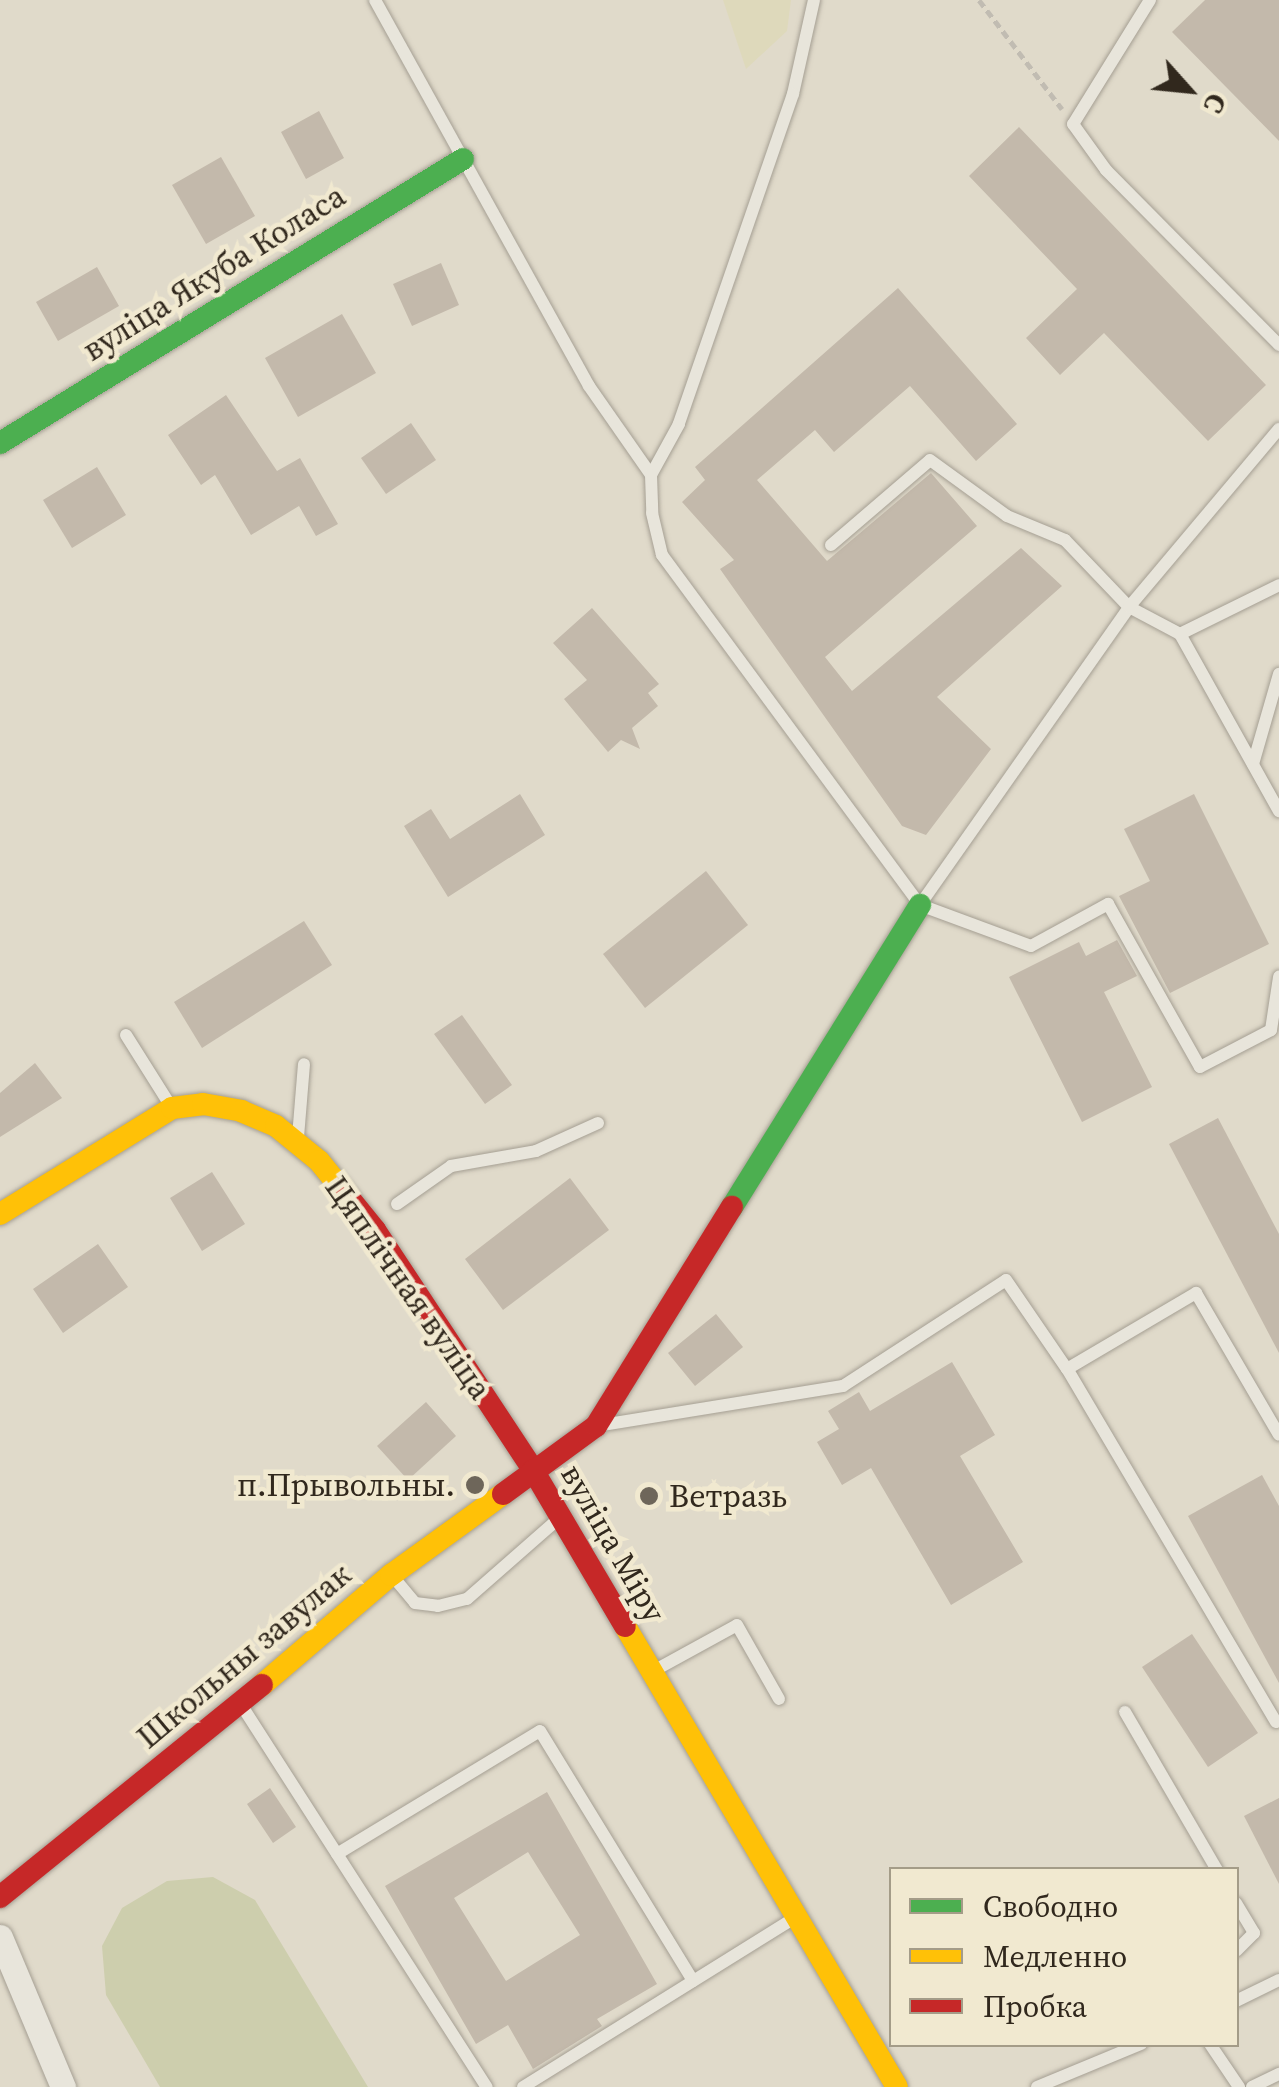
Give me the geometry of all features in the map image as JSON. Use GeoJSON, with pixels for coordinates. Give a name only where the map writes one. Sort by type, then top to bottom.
{"type":"FeatureCollection","features":[{"type":"Feature","properties":{"kind":"street","name":"вуліца Якуба Коласа"},"geometry":{"type":"LineString","coordinates":[[0,443],[463,159]]}},
{"type":"Feature","properties":{"kind":"street","name":"вуліца Міру"},"geometry":{"type":"LineString","coordinates":[[897,2087],[533,1470],[596,1426],[920,905]]}},
{"type":"Feature","properties":{"kind":"street","name":"Цяплічная вуліца"},"geometry":{"type":"LineString","coordinates":[[172,1108],[203,1104],[241,1111],[276,1126],[319,1161],[374,1230],[533,1470]]}},
{"type":"Feature","properties":{"kind":"street"},"geometry":{"type":"LineString","coordinates":[[0,1214],[172,1108]]}},
{"type":"Feature","properties":{"kind":"street","name":"Школьны завулак"},"geometry":{"type":"LineString","coordinates":[[0,1897],[241,1704],[391,1575],[533,1470]]}},
{"type":"Feature","properties":{"kind":"street"},"geometry":{"type":"LineString","coordinates":[[0,1937],[64,2087]]}},
{"type":"Feature","properties":{"kind":"lane"},"geometry":{"type":"LineString","coordinates":[[375,0],[589,386],[651,475]]}},
{"type":"Feature","properties":{"kind":"lane"},"geometry":{"type":"LineString","coordinates":[[814,0],[793,94],[759,194],[679,424],[651,475],[652,512],[662,555],[920,905],[1031,946],[1108,904],[1200,1068],[1271,1030],[1279,977]]}},
{"type":"Feature","properties":{"kind":"lane"},"geometry":{"type":"LineString","coordinates":[[1150,0],[1073,124],[1106,170],[1279,345]]}},
{"type":"Feature","properties":{"kind":"lane"},"geometry":{"type":"LineString","coordinates":[[920,905],[1129,606],[1279,430]]}},
{"type":"Feature","properties":{"kind":"lane"},"geometry":{"type":"LineString","coordinates":[[831,545],[930,460],[1007,516],[1065,540],[1129,606],[1180,634],[1279,811]]}},
{"type":"Feature","properties":{"kind":"lane"},"geometry":{"type":"LineString","coordinates":[[1180,634],[1279,585]]}},
{"type":"Feature","properties":{"kind":"lane"},"geometry":{"type":"LineString","coordinates":[[1253,764],[1279,674]]}},
{"type":"Feature","properties":{"kind":"lane"},"geometry":{"type":"LineString","coordinates":[[126,1035],[172,1108]]}},
{"type":"Feature","properties":{"kind":"lane"},"geometry":{"type":"LineString","coordinates":[[297,1143],[304,1064]]}},
{"type":"Feature","properties":{"kind":"lane"},"geometry":{"type":"LineString","coordinates":[[397,1204],[451,1166],[536,1152],[598,1123]]}},
{"type":"Feature","properties":{"kind":"lane"},"geometry":{"type":"LineString","coordinates":[[596,1426],[844,1386],[1006,1280],[1067,1368],[1276,1722]]}},
{"type":"Feature","properties":{"kind":"lane"},"geometry":{"type":"LineString","coordinates":[[1067,1368],[1196,1293],[1279,1435]]}},
{"type":"Feature","properties":{"kind":"lane"},"geometry":{"type":"LineString","coordinates":[[391,1575],[415,1602],[438,1606],[468,1599],[560,1518]]}},
{"type":"Feature","properties":{"kind":"lane"},"geometry":{"type":"LineString","coordinates":[[650,1672],[737,1625],[779,1699]]}},
{"type":"Feature","properties":{"kind":"lane"},"geometry":{"type":"LineString","coordinates":[[241,1704],[486,2087]]}},
{"type":"Feature","properties":{"kind":"lane"},"geometry":{"type":"LineString","coordinates":[[1125,1712],[1215,1867]]}},
{"type":"Feature","properties":{"kind":"lane"},"geometry":{"type":"LineString","coordinates":[[338,1854],[540,1731],[693,1980]]}},
{"type":"Feature","properties":{"kind":"lane"},"geometry":{"type":"LineString","coordinates":[[1239,1908],[1254,1933],[1239,1948]]}},
{"type":"Feature","properties":{"kind":"lane"},"geometry":{"type":"LineString","coordinates":[[523,2087],[795,1918]]}},
{"type":"Feature","properties":{"kind":"lane"},"geometry":{"type":"LineString","coordinates":[[1239,2000],[1279,1980]]}},
{"type":"Feature","properties":{"kind":"lane"},"geometry":{"type":"LineString","coordinates":[[1037,2087],[1133,2047]]}},
{"type":"Feature","properties":{"kind":"lane"},"geometry":{"type":"LineString","coordinates":[[1212,2047],[1238,2087]]}},
{"type":"Feature","properties":{"kind":"lane"},"geometry":{"type":"LineString","coordinates":[[1252,2087],[1279,2074]]}},
{"type":"Feature","properties":{"kind":"path"},"geometry":{"type":"LineString","coordinates":[[979,0],[1073,124]]}},
{"type":"Feature","properties":{"kind":"shaded area"},"geometry":{"type":"Polygon","coordinates":[[[723,0],[791,0],[787,31],[746,69],[723,0]]]}},
{"type":"Feature","properties":{"kind":"green space"},"geometry":{"type":"Polygon","coordinates":[[[213,1877],[255,1900],[368,2087],[160,2087],[106,1995],[102,1946],[122,1908],[167,1881],[213,1877]]]}},
{"type":"Feature","properties":{"kind":"building"},"geometry":{"type":"Polygon","coordinates":[[[1205,0],[1279,0],[1279,141],[1172,32],[1205,0]]]}},
{"type":"Feature","properties":{"kind":"building"},"geometry":{"type":"Polygon","coordinates":[[[319,111],[344,158],[306,179],[281,132],[319,111]]]}},
{"type":"Feature","properties":{"kind":"building"},"geometry":{"type":"Polygon","coordinates":[[[1019,127],[1266,385],[1208,441],[1104,333],[1060,375],[1026,338],[1077,289],[969,176],[1019,127]]]}},
{"type":"Feature","properties":{"kind":"building"},"geometry":{"type":"Polygon","coordinates":[[[221,157],[255,216],[206,244],[172,185],[221,157]]]}},
{"type":"Feature","properties":{"kind":"building"},"geometry":{"type":"Polygon","coordinates":[[[441,263],[459,305],[412,326],[393,284],[441,263]]]}},
{"type":"Feature","properties":{"kind":"building"},"geometry":{"type":"Polygon","coordinates":[[[97,267],[119,306],[58,341],[36,302],[97,267]]]}},
{"type":"Feature","properties":{"kind":"building"},"geometry":{"type":"Polygon","coordinates":[[[898,288],[1017,424],[976,461],[910,386],[834,452],[815,430],[757,480],[827,561],[931,473],[977,526],[825,657],[852,691],[1021,548],[1062,586],[937,697],[991,749],[926,835],[902,826],[720,569],[734,560],[682,502],[705,480],[695,467],[898,288]]]}},
{"type":"Feature","properties":{"kind":"building"},"geometry":{"type":"Polygon","coordinates":[[[342,314],[376,373],[298,417],[265,358],[342,314]]]}},
{"type":"Feature","properties":{"kind":"building"},"geometry":{"type":"Polygon","coordinates":[[[226,395],[277,471],[300,458],[338,524],[316,536],[299,506],[251,535],[215,475],[201,485],[168,435],[226,395]]]}},
{"type":"Feature","properties":{"kind":"building"},"geometry":{"type":"Polygon","coordinates":[[[411,423],[436,460],[386,494],[361,458],[411,423]]]}},
{"type":"Feature","properties":{"kind":"building"},"geometry":{"type":"Polygon","coordinates":[[[97,467],[126,515],[72,548],[43,500],[97,467]]]}},
{"type":"Feature","properties":{"kind":"building"},"geometry":{"type":"Polygon","coordinates":[[[592,608],[659,684],[648,693],[658,706],[632,728],[640,749],[621,740],[608,752],[564,699],[587,680],[553,643],[592,608]]]}},
{"type":"Feature","properties":{"kind":"building"},"geometry":{"type":"Polygon","coordinates":[[[520,794],[545,835],[448,897],[404,826],[431,809],[450,839],[520,794]]]}},
{"type":"Feature","properties":{"kind":"building"},"geometry":{"type":"Polygon","coordinates":[[[1194,794],[1269,944],[1170,993],[1119,896],[1150,881],[1124,829],[1194,794]]]}},
{"type":"Feature","properties":{"kind":"building"},"geometry":{"type":"Polygon","coordinates":[[[706,871],[748,925],[645,1008],[603,954],[706,871]]]}},
{"type":"Feature","properties":{"kind":"building"},"geometry":{"type":"Polygon","coordinates":[[[304,921],[332,965],[202,1048],[174,1002],[304,921]]]}},
{"type":"Feature","properties":{"kind":"building"},"geometry":{"type":"Polygon","coordinates":[[[1117,940],[1137,976],[1104,992],[1152,1087],[1082,1122],[1009,977],[1079,942],[1086,956],[1117,940]]]}},
{"type":"Feature","properties":{"kind":"building"},"geometry":{"type":"Polygon","coordinates":[[[462,1015],[512,1085],[485,1104],[434,1034],[462,1015]]]}},
{"type":"Feature","properties":{"kind":"building"},"geometry":{"type":"Polygon","coordinates":[[[35,1063],[62,1098],[0,1137],[0,1093],[35,1063]]]}},
{"type":"Feature","properties":{"kind":"building"},"geometry":{"type":"Polygon","coordinates":[[[1218,1118],[1279,1234],[1279,1353],[1169,1144],[1218,1118]]]}},
{"type":"Feature","properties":{"kind":"building"},"geometry":{"type":"Polygon","coordinates":[[[212,1172],[245,1224],[202,1251],[170,1198],[212,1172]]]}},
{"type":"Feature","properties":{"kind":"building"},"geometry":{"type":"Polygon","coordinates":[[[570,1178],[609,1230],[503,1310],[465,1259],[570,1178]]]}},
{"type":"Feature","properties":{"kind":"building"},"geometry":{"type":"Polygon","coordinates":[[[98,1244],[128,1287],[63,1333],[33,1289],[98,1244]]]}},
{"type":"Feature","properties":{"kind":"building"},"geometry":{"type":"Polygon","coordinates":[[[716,1314],[743,1347],[695,1386],[668,1353],[716,1314]]]}},
{"type":"Feature","properties":{"kind":"building"},"geometry":{"type":"Polygon","coordinates":[[[952,1362],[995,1435],[960,1456],[1023,1562],[951,1605],[871,1468],[842,1485],[817,1442],[839,1429],[828,1411],[859,1392],[870,1411],[952,1362]]]}},
{"type":"Feature","properties":{"kind":"building"},"geometry":{"type":"Polygon","coordinates":[[[426,1402],[456,1436],[408,1480],[377,1446],[426,1402]]]}},
{"type":"Feature","properties":{"kind":"building"},"geometry":{"type":"Polygon","coordinates":[[[1262,1475],[1279,1506],[1279,1683],[1188,1516],[1262,1475]]]}},
{"type":"Feature","properties":{"kind":"building"},"geometry":{"type":"Polygon","coordinates":[[[1192,1634],[1258,1733],[1208,1767],[1142,1667],[1192,1634]]]}},
{"type":"Feature","properties":{"kind":"building"},"geometry":{"type":"Polygon","coordinates":[[[270,1788],[296,1827],[273,1843],[247,1804],[270,1788]]]}},
{"type":"Feature","properties":{"kind":"building"},"geometry":{"type":"Polygon","coordinates":[[[547,1792],[657,1984],[597,2019],[602,2026],[533,2069],[508,2025],[476,2044],[385,1886],[547,1792]],[[528,1852],[454,1898],[506,1981],[580,1935],[528,1852]]]}},
{"type":"Feature","properties":{"kind":"building"},"geometry":{"type":"Polygon","coordinates":[[[1279,1798],[1279,1884],[1244,1816],[1279,1798]]]}},
{"type":"Feature","properties":{"kind":"traffic: fast"},"geometry":{"type":"LineString","coordinates":[[0,443],[463,159]]}},
{"type":"Feature","properties":{"kind":"traffic: fast"},"geometry":{"type":"LineString","coordinates":[[732,1207],[920,905]]}},
{"type":"Feature","properties":{"kind":"traffic: slow"},"geometry":{"type":"LineString","coordinates":[[0,1214],[172,1108],[203,1104],[241,1111],[276,1126],[319,1161],[341,1188]]}},
{"type":"Feature","properties":{"kind":"traffic: slow"},"geometry":{"type":"LineString","coordinates":[[262,1685],[391,1575],[503,1494]]}},
{"type":"Feature","properties":{"kind":"traffic: slow"},"geometry":{"type":"LineString","coordinates":[[625,1626],[897,2087]]}},
{"type":"Feature","properties":{"kind":"traffic: jam"},"geometry":{"type":"LineString","coordinates":[[341,1188],[375,1230],[533,1470],[625,1626]]}},
{"type":"Feature","properties":{"kind":"traffic: jam"},"geometry":{"type":"LineString","coordinates":[[503,1494],[596,1426],[732,1207]]}},
{"type":"Feature","properties":{"kind":"traffic: jam"},"geometry":{"type":"LineString","coordinates":[[0,1897],[262,1685]]}},
{"type":"Feature","properties":{"kind":"place","name":"п.Прывольны."},"geometry":{"type":"Point","coordinates":[475,1485]}},
{"type":"Feature","properties":{"kind":"place","name":"Ветразь"},"geometry":{"type":"Point","coordinates":[649,1496]}}]}
